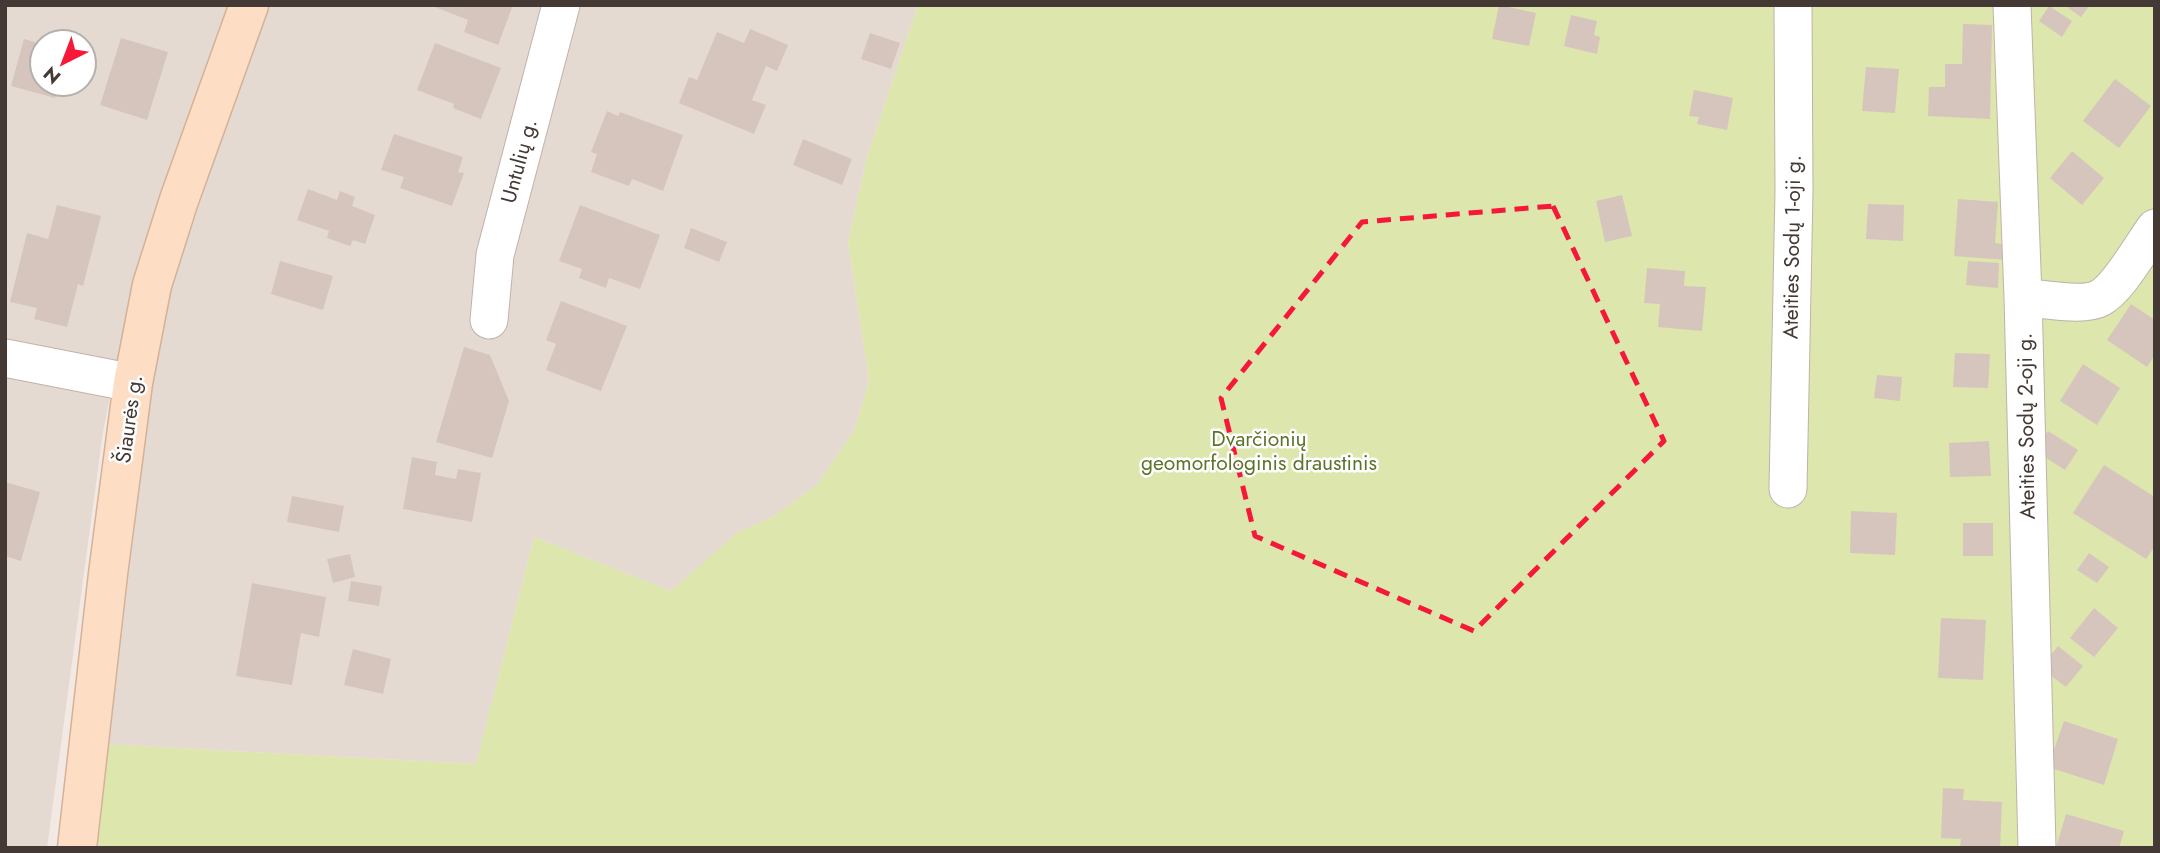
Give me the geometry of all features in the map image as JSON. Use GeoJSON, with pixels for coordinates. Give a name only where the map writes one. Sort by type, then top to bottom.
{"type":"FeatureCollection","features":[{"type":"Feature","properties":{"kind":"main road","name":"Šiaurės g."},"geometry":{"type":"LineString","coordinates":[[78,848],[108,573],[134,383],[152,285],[179,200],[249,5]]}},
{"type":"Feature","properties":{"kind":"street","name":"Untulių g."},"geometry":{"type":"LineString","coordinates":[[489,320],[495,255],[561,5]]}},
{"type":"Feature","properties":{"kind":"street","name":"Ateities Sodų 1-oji g."},"geometry":{"type":"LineString","coordinates":[[1788,489],[1794,191],[1793,5]]}},
{"type":"Feature","properties":{"kind":"street","name":"Ateities Sodų 2-oji g."},"geometry":{"type":"LineString","coordinates":[[2011,5],[2023,297],[2037,848]]}},
{"type":"Feature","properties":{"kind":"street"},"geometry":{"type":"LineString","coordinates":[[2023,297],[2084,302],[2099,299],[2111,290],[2155,228]]}},
{"type":"Feature","properties":{"kind":"street"},"geometry":{"type":"LineString","coordinates":[[5,358],[134,383]]}},
{"type":"Feature","properties":{"kind":"highlighted area"},"geometry":{"type":"Polygon","coordinates":[[[1553,206],[1664,441],[1474,631],[1255,536],[1221,398],[1362,222],[1553,206]]]}},
{"type":"Feature","properties":{"kind":"shaded area"},"geometry":{"type":"Polygon","coordinates":[[[5,5],[233,5],[159,220],[121,341],[103,432],[47,848],[5,848],[5,5]]]}},
{"type":"Feature","properties":{"kind":"shaded area"},"geometry":{"type":"Polygon","coordinates":[[[267,5],[918,5],[867,157],[848,242],[869,380],[855,429],[817,485],[771,518],[738,532],[713,608],[534,537],[476,764],[101,744],[144,413],[166,303],[267,5]]]}},
{"type":"Feature","properties":{"kind":"green space","name":"Dvarčionių geomorfologinis draustinis"},"geometry":{"type":"Polygon","coordinates":[[[918,5],[2155,5],[2155,848],[90,848],[101,744],[476,764],[534,537],[671,591],[738,532],[771,518],[817,485],[855,429],[869,380],[848,242],[867,157],[918,5]]]}},
{"type":"Feature","properties":{"kind":"building"},"geometry":{"type":"Polygon","coordinates":[[[430,5],[513,5],[498,45],[464,32],[468,20],[430,5]]]}},
{"type":"Feature","properties":{"kind":"building"},"geometry":{"type":"Polygon","coordinates":[[[1499,5],[1536,13],[1529,46],[1492,39],[1499,5]]]}},
{"type":"Feature","properties":{"kind":"building"},"geometry":{"type":"Polygon","coordinates":[[[2064,5],[2090,5],[2081,17],[2064,5]]]}},
{"type":"Feature","properties":{"kind":"building"},"geometry":{"type":"Polygon","coordinates":[[[2049,6],[2072,21],[2062,37],[2039,21],[2049,6]]]}},
{"type":"Feature","properties":{"kind":"building"},"geometry":{"type":"Polygon","coordinates":[[[1571,15],[1597,21],[1594,35],[1600,37],[1597,54],[1564,46],[1571,15]]]}},
{"type":"Feature","properties":{"kind":"building"},"geometry":{"type":"Polygon","coordinates":[[[1963,24],[1992,25],[1990,119],[1928,116],[1929,87],[1945,87],[1945,64],[1962,64],[1963,24]]]}},
{"type":"Feature","properties":{"kind":"building"},"geometry":{"type":"Polygon","coordinates":[[[750,29],[788,45],[777,71],[766,66],[752,100],[766,105],[754,134],[679,103],[689,77],[697,80],[717,32],[744,43],[750,29]]]}},
{"type":"Feature","properties":{"kind":"building"},"geometry":{"type":"Polygon","coordinates":[[[870,33],[900,43],[891,69],[861,59],[870,33]]]}},
{"type":"Feature","properties":{"kind":"building"},"geometry":{"type":"Polygon","coordinates":[[[121,38],[168,52],[147,120],[100,105],[121,38]]]}},
{"type":"Feature","properties":{"kind":"building"},"geometry":{"type":"Polygon","coordinates":[[[24,39],[28,40],[28,91],[11,86],[24,39]]]}},
{"type":"Feature","properties":{"kind":"building"},"geometry":{"type":"Polygon","coordinates":[[[435,43],[501,68],[481,119],[453,108],[454,104],[417,90],[435,43]]]}},
{"type":"Feature","properties":{"kind":"building"},"geometry":{"type":"Polygon","coordinates":[[[1866,67],[1899,69],[1895,113],[1862,111],[1866,67]]]}},
{"type":"Feature","properties":{"kind":"building"},"geometry":{"type":"Polygon","coordinates":[[[2115,79],[2151,106],[2119,148],[2083,121],[2115,79]]]}},
{"type":"Feature","properties":{"kind":"building"},"geometry":{"type":"Polygon","coordinates":[[[1694,90],[1733,98],[1727,130],[1697,124],[1699,117],[1689,116],[1694,90]]]}},
{"type":"Feature","properties":{"kind":"building"},"geometry":{"type":"Polygon","coordinates":[[[607,111],[618,116],[620,112],[683,135],[663,191],[632,179],[629,186],[591,172],[597,154],[591,152],[607,111]]]}},
{"type":"Feature","properties":{"kind":"building"},"geometry":{"type":"Polygon","coordinates":[[[394,134],[463,157],[458,172],[464,173],[452,206],[400,188],[404,177],[381,170],[394,134]]]}},
{"type":"Feature","properties":{"kind":"building"},"geometry":{"type":"Polygon","coordinates":[[[803,139],[852,159],[842,185],[793,165],[803,139]]]}},
{"type":"Feature","properties":{"kind":"building"},"geometry":{"type":"Polygon","coordinates":[[[2072,151],[2104,178],[2082,205],[2050,178],[2072,151]]]}},
{"type":"Feature","properties":{"kind":"building"},"geometry":{"type":"Polygon","coordinates":[[[308,189],[337,200],[340,191],[355,197],[352,206],[375,215],[365,244],[353,240],[350,246],[327,238],[329,231],[297,220],[308,189]]]}},
{"type":"Feature","properties":{"kind":"building"},"geometry":{"type":"Polygon","coordinates":[[[1622,195],[1632,236],[1605,242],[1596,201],[1622,195]]]}},
{"type":"Feature","properties":{"kind":"building"},"geometry":{"type":"Polygon","coordinates":[[[1958,199],[1998,202],[1995,243],[2008,245],[2007,260],[1954,256],[1958,199]]]}},
{"type":"Feature","properties":{"kind":"building"},"geometry":{"type":"Polygon","coordinates":[[[1868,204],[1904,205],[1903,241],[1866,239],[1868,204]]]}},
{"type":"Feature","properties":{"kind":"building"},"geometry":{"type":"Polygon","coordinates":[[[57,205],[101,216],[83,286],[78,284],[67,327],[34,319],[37,308],[10,302],[27,233],[48,239],[57,205]]]}},
{"type":"Feature","properties":{"kind":"building"},"geometry":{"type":"Polygon","coordinates":[[[580,205],[660,235],[640,289],[609,278],[606,288],[579,278],[582,269],[559,261],[580,205]]]}},
{"type":"Feature","properties":{"kind":"building"},"geometry":{"type":"Polygon","coordinates":[[[691,228],[727,242],[719,262],[684,248],[691,228]]]}},
{"type":"Feature","properties":{"kind":"building"},"geometry":{"type":"Polygon","coordinates":[[[280,261],[333,276],[323,310],[271,294],[280,261]]]}},
{"type":"Feature","properties":{"kind":"building"},"geometry":{"type":"Polygon","coordinates":[[[1968,261],[1999,263],[1998,288],[1966,285],[1968,261]]]}},
{"type":"Feature","properties":{"kind":"building"},"geometry":{"type":"Polygon","coordinates":[[[1647,268],[1685,271],[1684,286],[1706,287],[1702,331],[1658,327],[1660,304],[1644,303],[1647,268]]]}},
{"type":"Feature","properties":{"kind":"building"},"geometry":{"type":"Polygon","coordinates":[[[561,301],[627,326],[601,391],[546,370],[556,344],[546,340],[561,301]]]}},
{"type":"Feature","properties":{"kind":"building"},"geometry":{"type":"Polygon","coordinates":[[[2131,304],[2155,320],[2155,355],[2147,367],[2107,340],[2131,304]]]}},
{"type":"Feature","properties":{"kind":"building"},"geometry":{"type":"Polygon","coordinates":[[[464,347],[490,355],[509,401],[492,458],[436,442],[464,347]]]}},
{"type":"Feature","properties":{"kind":"building"},"geometry":{"type":"Polygon","coordinates":[[[1955,353],[1990,354],[1988,388],[1953,387],[1955,353]]]}},
{"type":"Feature","properties":{"kind":"building"},"geometry":{"type":"Polygon","coordinates":[[[2083,364],[2120,388],[2097,425],[2060,401],[2083,364]]]}},
{"type":"Feature","properties":{"kind":"building"},"geometry":{"type":"Polygon","coordinates":[[[1877,375],[1902,377],[1900,401],[1874,398],[1877,375]]]}},
{"type":"Feature","properties":{"kind":"building"},"geometry":{"type":"Polygon","coordinates":[[[2048,431],[2078,450],[2065,470],[2035,451],[2048,431]]]}},
{"type":"Feature","properties":{"kind":"building"},"geometry":{"type":"Polygon","coordinates":[[[1989,441],[1991,476],[1950,477],[1949,443],[1989,441]]]}},
{"type":"Feature","properties":{"kind":"building"},"geometry":{"type":"Polygon","coordinates":[[[412,457],[437,462],[435,475],[456,479],[458,469],[481,473],[472,522],[403,509],[412,457]]]}},
{"type":"Feature","properties":{"kind":"building"},"geometry":{"type":"Polygon","coordinates":[[[2104,465],[2155,497],[2155,546],[2146,559],[2073,513],[2104,465]]]}},
{"type":"Feature","properties":{"kind":"building"},"geometry":{"type":"Polygon","coordinates":[[[5,482],[40,492],[21,561],[5,556],[5,482]]]}},
{"type":"Feature","properties":{"kind":"building"},"geometry":{"type":"Polygon","coordinates":[[[292,496],[344,506],[339,532],[287,522],[292,496]]]}},
{"type":"Feature","properties":{"kind":"building"},"geometry":{"type":"Polygon","coordinates":[[[1851,511],[1897,513],[1895,555],[1850,553],[1851,511]]]}},
{"type":"Feature","properties":{"kind":"building"},"geometry":{"type":"Polygon","coordinates":[[[1963,523],[1993,523],[1993,556],[1963,556],[1963,523]]]}},
{"type":"Feature","properties":{"kind":"building"},"geometry":{"type":"Polygon","coordinates":[[[2089,553],[2109,567],[2097,583],[2077,570],[2089,553]]]}},
{"type":"Feature","properties":{"kind":"building"},"geometry":{"type":"Polygon","coordinates":[[[350,554],[355,577],[333,583],[327,559],[350,554]]]}},
{"type":"Feature","properties":{"kind":"building"},"geometry":{"type":"Polygon","coordinates":[[[351,581],[382,586],[379,606],[348,601],[351,581]]]}},
{"type":"Feature","properties":{"kind":"building"},"geometry":{"type":"Polygon","coordinates":[[[252,583],[326,597],[319,637],[301,633],[292,685],[236,676],[252,583]]]}},
{"type":"Feature","properties":{"kind":"building"},"geometry":{"type":"Polygon","coordinates":[[[2094,608],[2118,628],[2094,657],[2070,638],[2094,608]]]}},
{"type":"Feature","properties":{"kind":"building"},"geometry":{"type":"Polygon","coordinates":[[[1941,618],[1986,620],[1983,680],[1938,678],[1941,618]]]}},
{"type":"Feature","properties":{"kind":"building"},"geometry":{"type":"Polygon","coordinates":[[[2058,646],[2083,666],[2066,687],[2041,668],[2058,646]]]}},
{"type":"Feature","properties":{"kind":"building"},"geometry":{"type":"Polygon","coordinates":[[[353,649],[391,659],[383,694],[344,685],[353,649]]]}},
{"type":"Feature","properties":{"kind":"building"},"geometry":{"type":"Polygon","coordinates":[[[2064,721],[2118,739],[2104,785],[2048,767],[2064,721]]]}},
{"type":"Feature","properties":{"kind":"building"},"geometry":{"type":"Polygon","coordinates":[[[1943,788],[1964,789],[1963,800],[2002,802],[2000,848],[1960,848],[1961,839],[1941,838],[1943,788]]]}},
{"type":"Feature","properties":{"kind":"building"},"geometry":{"type":"Polygon","coordinates":[[[2066,814],[2124,831],[2119,848],[2056,848],[2066,814]]]}}]}
